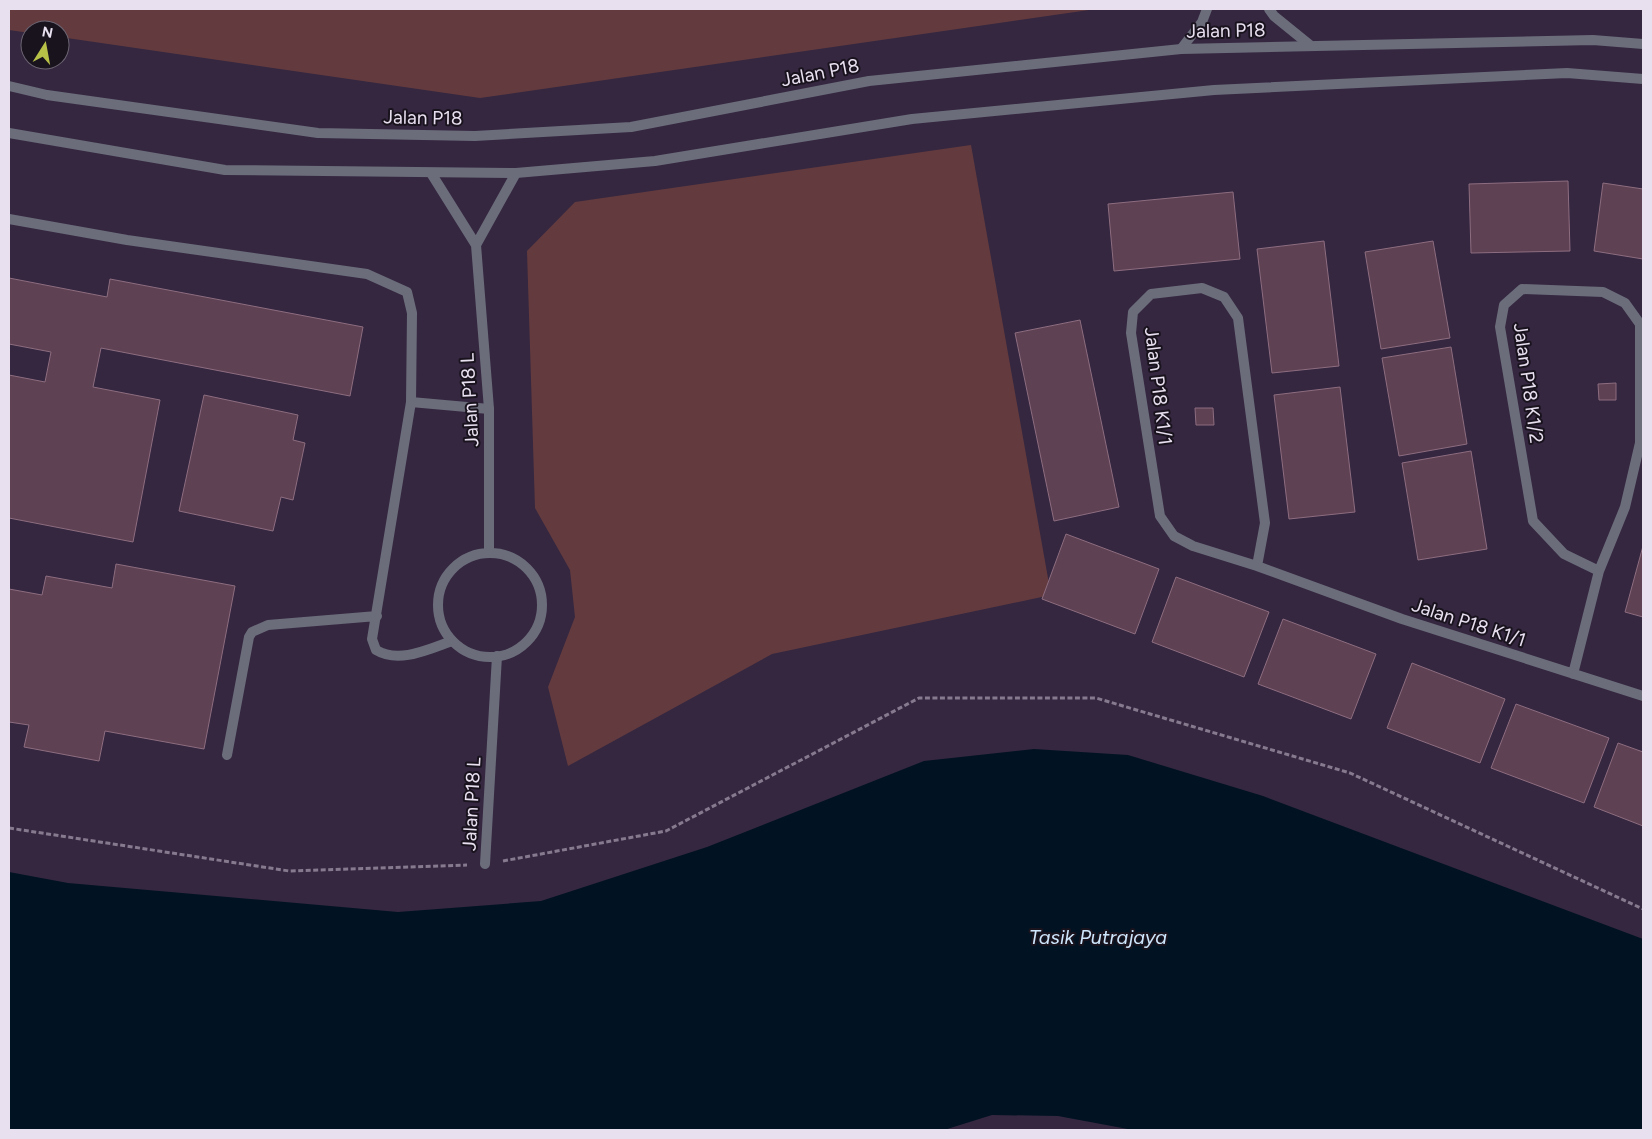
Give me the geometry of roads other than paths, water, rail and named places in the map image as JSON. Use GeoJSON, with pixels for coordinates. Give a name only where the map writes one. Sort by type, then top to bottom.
{"type":"FeatureCollection","features":[{"type":"Feature","properties":{"kind":"street"},"geometry":{"type":"LineString","coordinates":[[1181,48],[1202,22],[1207,9]]}},
{"type":"Feature","properties":{"kind":"street"},"geometry":{"type":"LineString","coordinates":[[1269,9],[1274,16],[1311,46]]}},
{"type":"Feature","properties":{"kind":"street","name":"Jalan P18"},"geometry":{"type":"LineString","coordinates":[[9,86],[47,95],[318,133],[475,136],[632,127],[869,81],[1181,48],[1593,40],[1643,44]]}},
{"type":"Feature","properties":{"kind":"street"},"geometry":{"type":"LineString","coordinates":[[9,133],[225,170],[516,174],[655,161],[912,119],[1214,90],[1567,73],[1643,79]]}},
{"type":"Feature","properties":{"kind":"street","name":"Jalan P18 L"},"geometry":{"type":"LineString","coordinates":[[430,173],[476,246],[488,409],[489,552]]}},
{"type":"Feature","properties":{"kind":"street"},"geometry":{"type":"LineString","coordinates":[[476,246],[516,174]]}},
{"type":"Feature","properties":{"kind":"street"},"geometry":{"type":"LineString","coordinates":[[9,218],[127,240],[367,274],[407,292],[412,313],[412,402],[372,639],[376,650],[383,655],[391,656],[412,654],[452,641]]}},
{"type":"Feature","properties":{"kind":"street","name":"Jalan P18 K1/1"},"geometry":{"type":"LineString","coordinates":[[1257,566],[1266,523],[1238,318],[1224,297],[1202,288],[1151,294],[1134,312],[1131,333],[1160,516],[1174,536],[1193,546],[1257,566],[1402,619],[1643,696]]}},
{"type":"Feature","properties":{"kind":"street","name":"Jalan P18 K1/2"},"geometry":{"type":"LineString","coordinates":[[1573,674],[1599,571],[1625,507],[1640,443],[1640,324],[1625,303],[1603,292],[1522,289],[1504,305],[1500,327],[1533,521],[1564,554],[1599,571]]}},
{"type":"Feature","properties":{"kind":"street"},"geometry":{"type":"LineString","coordinates":[[412,402],[488,409]]}},
{"type":"Feature","properties":{"kind":"street"},"geometry":{"type":"LineString","coordinates":[[489,552],[505,555],[519,561],[531,572],[539,585],[543,601],[541,617],[536,631],[526,643],[513,652],[485,657],[461,649],[452,641],[442,627],[437,610],[438,593],[445,577],[457,564],[472,556],[489,552]]}},
{"type":"Feature","properties":{"kind":"street"},"geometry":{"type":"LineString","coordinates":[[226,755],[249,637],[252,632],[268,625],[377,616]]}},
{"type":"Feature","properties":{"kind":"street","name":"Jalan P18 L"},"geometry":{"type":"LineString","coordinates":[[485,864],[498,656]]}},
{"type":"Feature","properties":{"kind":"water","name":"Tasik Putrajaya"},"geometry":{"type":"Polygon","coordinates":[[[1034,749],[1128,755],[1263,796],[1643,939],[1643,1130],[1133,1130],[1058,1116],[992,1115],[944,1130],[9,1130],[9,872],[68,883],[398,912],[541,901],[707,847],[924,761],[1034,749]]]}}]}
